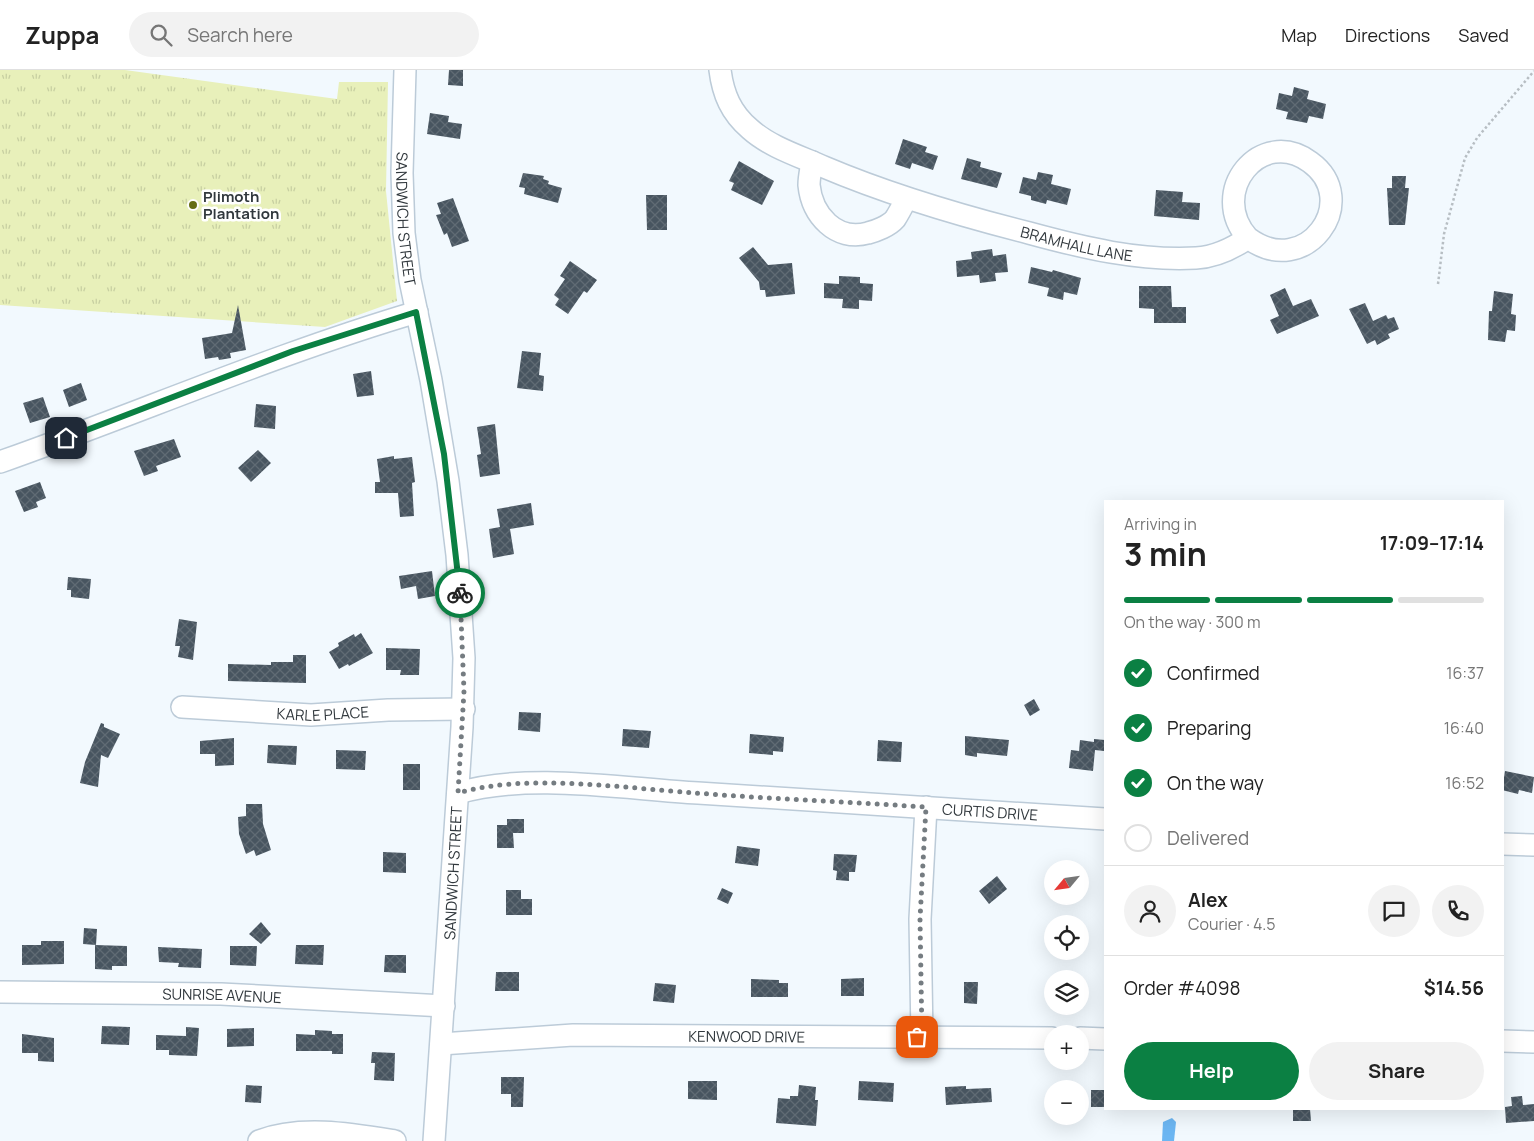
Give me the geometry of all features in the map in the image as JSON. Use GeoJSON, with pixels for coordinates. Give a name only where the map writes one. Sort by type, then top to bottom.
{"type":"FeatureCollection","features":[{"type":"Feature","properties":{"kind":"street","name":"SANDWICH STREET"},"geometry":{"type":"LineString","coordinates":[[404,70],[403,220],[416,312],[440,427],[455,531],[462,627],[464,709],[434,1141]]}},
{"type":"Feature","properties":{"kind":"street","name":"BRAMHALL LANE"},"geometry":{"type":"LineString","coordinates":[[720,70],[725,97],[735,114],[751,130],[781,148],[812,162],[906,199],[988,224],[1097,252],[1143,257],[1197,258],[1224,253],[1248,238]]}},
{"type":"Feature","properties":{"kind":"street"},"geometry":{"type":"LineString","coordinates":[[1270,154],[1291,154],[1310,162],[1324,177],[1330,197],[1328,218],[1317,236],[1299,248],[1283,251],[1267,249],[1248,238],[1237,223],[1232,205],[1234,186],[1244,170],[1260,157],[1270,154]]}},
{"type":"Feature","properties":{"kind":"street"},"geometry":{"type":"LineString","coordinates":[[812,162],[809,182],[811,198],[820,217],[835,230],[858,236],[875,231],[894,220],[906,199]]}},
{"type":"Feature","properties":{"kind":"street"},"geometry":{"type":"LineString","coordinates":[[0,462],[82,433],[293,351],[416,312]]}},
{"type":"Feature","properties":{"kind":"street","name":"KARLE PLACE"},"geometry":{"type":"LineString","coordinates":[[182,707],[311,715],[388,710],[464,709]]}},
{"type":"Feature","properties":{"kind":"street","name":"CURTIS DRIVE"},"geometry":{"type":"LineString","coordinates":[[458,793],[481,786],[533,784],[621,787],[1104,819]]}},
{"type":"Feature","properties":{"kind":"street"},"geometry":{"type":"LineString","coordinates":[[922,1037],[920,919],[926,807]]}},
{"type":"Feature","properties":{"kind":"street"},"geometry":{"type":"LineString","coordinates":[[1504,844],[1534,845]]}},
{"type":"Feature","properties":{"kind":"street","name":"SUNRISE AVENUE"},"geometry":{"type":"LineString","coordinates":[[0,992],[221,994],[444,1006]]}},
{"type":"Feature","properties":{"kind":"street","name":"KENWOOD DRIVE"},"geometry":{"type":"LineString","coordinates":[[441,1044],[573,1035],[1044,1038]]}},
{"type":"Feature","properties":{"kind":"street"},"geometry":{"type":"LineString","coordinates":[[1089,1038],[1104,1039]]}},
{"type":"Feature","properties":{"kind":"street"},"geometry":{"type":"LineString","coordinates":[[1504,1041],[1534,1042]]}},
{"type":"Feature","properties":{"kind":"street"},"geometry":{"type":"LineString","coordinates":[[259,1141],[294,1133],[309,1133],[395,1141]]}},
{"type":"Feature","properties":{"kind":"path"},"geometry":{"type":"LineString","coordinates":[[1438,284],[1444,234],[1465,158],[1477,138],[1534,71]]}},
{"type":"Feature","properties":{"kind":"green space","name":"Plimoth Plantation"},"geometry":{"type":"Polygon","coordinates":[[[0,70],[125,70],[337,99],[339,82],[388,82],[386,191],[397,301],[325,327],[0,305],[0,70]]]}},
{"type":"Feature","properties":{"kind":"water"},"geometry":{"type":"Polygon","coordinates":[[[1172,1118],[1176,1122],[1174,1141],[1162,1141],[1163,1122],[1172,1118]]]}},
{"type":"Feature","properties":{"kind":"building"},"geometry":{"type":"Polygon","coordinates":[[[449,70],[463,70],[463,86],[448,85],[449,70]]]}},
{"type":"Feature","properties":{"kind":"building"},"geometry":{"type":"Polygon","coordinates":[[[1294,87],[1309,91],[1307,99],[1326,104],[1323,119],[1309,116],[1307,123],[1286,119],[1288,112],[1276,109],[1279,93],[1292,96],[1294,87]]]}},
{"type":"Feature","properties":{"kind":"building"},"geometry":{"type":"Polygon","coordinates":[[[430,113],[449,116],[448,122],[462,124],[460,139],[427,134],[430,113]]]}},
{"type":"Feature","properties":{"kind":"building"},"geometry":{"type":"Polygon","coordinates":[[[903,139],[927,147],[925,152],[938,156],[933,170],[912,163],[910,169],[895,164],[903,139]]]}},
{"type":"Feature","properties":{"kind":"building"},"geometry":{"type":"Polygon","coordinates":[[[967,158],[981,162],[980,167],[1002,173],[997,188],[961,179],[967,158]]]}},
{"type":"Feature","properties":{"kind":"building"},"geometry":{"type":"Polygon","coordinates":[[[739,161],[774,181],[762,205],[731,190],[734,183],[729,181],[739,161]]]}},
{"type":"Feature","properties":{"kind":"building"},"geometry":{"type":"Polygon","coordinates":[[[1038,172],[1053,175],[1051,184],[1071,189],[1067,205],[1047,200],[1046,204],[1031,200],[1031,196],[1019,193],[1023,177],[1036,180],[1038,172]]]}},
{"type":"Feature","properties":{"kind":"building"},"geometry":{"type":"Polygon","coordinates":[[[523,173],[544,176],[543,179],[549,181],[548,184],[562,188],[558,203],[524,194],[525,188],[519,187],[523,173]]]}},
{"type":"Feature","properties":{"kind":"building"},"geometry":{"type":"Polygon","coordinates":[[[1392,176],[1406,176],[1405,188],[1409,188],[1405,225],[1389,225],[1387,188],[1392,188],[1392,176]]]}},
{"type":"Feature","properties":{"kind":"building"},"geometry":{"type":"Polygon","coordinates":[[[1156,190],[1183,192],[1182,202],[1200,203],[1199,220],[1154,216],[1156,190]]]}},
{"type":"Feature","properties":{"kind":"building"},"geometry":{"type":"Polygon","coordinates":[[[646,195],[667,195],[667,230],[647,230],[646,195]]]}},
{"type":"Feature","properties":{"kind":"building"},"geometry":{"type":"Polygon","coordinates":[[[453,198],[469,241],[452,247],[447,233],[444,235],[436,215],[441,214],[437,203],[453,198]]]}},
{"type":"Feature","properties":{"kind":"building"},"geometry":{"type":"Polygon","coordinates":[[[753,247],[768,265],[792,263],[795,294],[766,297],[765,290],[760,290],[759,282],[739,258],[753,247]]]}},
{"type":"Feature","properties":{"kind":"building"},"geometry":{"type":"Polygon","coordinates":[[[992,249],[993,256],[1006,254],[1008,272],[995,273],[996,281],[980,283],[979,275],[957,277],[956,261],[972,259],[971,252],[992,249]]]}},
{"type":"Feature","properties":{"kind":"building"},"geometry":{"type":"Polygon","coordinates":[[[570,261],[597,280],[587,293],[584,291],[568,314],[555,305],[559,299],[554,295],[565,279],[560,276],[570,261]]]}},
{"type":"Feature","properties":{"kind":"building"},"geometry":{"type":"Polygon","coordinates":[[[1031,267],[1052,272],[1053,270],[1081,278],[1077,295],[1064,292],[1063,300],[1047,296],[1049,288],[1028,283],[1031,267]]]}},
{"type":"Feature","properties":{"kind":"building"},"geometry":{"type":"Polygon","coordinates":[[[839,276],[860,277],[860,283],[873,284],[872,301],[859,300],[859,309],[842,308],[843,299],[824,298],[824,283],[839,284],[839,276]]]}},
{"type":"Feature","properties":{"kind":"building"},"geometry":{"type":"Polygon","coordinates":[[[1139,286],[1171,286],[1172,307],[1186,307],[1186,323],[1154,323],[1154,309],[1139,308],[1139,286]]]}},
{"type":"Feature","properties":{"kind":"building"},"geometry":{"type":"Polygon","coordinates":[[[1285,288],[1293,306],[1311,299],[1319,316],[1277,334],[1270,320],[1279,316],[1270,295],[1285,288]]]}},
{"type":"Feature","properties":{"kind":"building"},"geometry":{"type":"Polygon","coordinates":[[[1494,291],[1513,294],[1511,314],[1516,315],[1515,331],[1507,330],[1505,342],[1488,340],[1489,311],[1492,311],[1494,291]]]}},
{"type":"Feature","properties":{"kind":"building"},"geometry":{"type":"Polygon","coordinates":[[[1365,303],[1373,321],[1386,315],[1388,319],[1394,317],[1399,329],[1388,334],[1390,338],[1377,345],[1375,340],[1367,344],[1349,309],[1365,303]]]}},
{"type":"Feature","properties":{"kind":"building"},"geometry":{"type":"Polygon","coordinates":[[[238,305],[246,350],[230,353],[231,358],[219,360],[218,357],[205,359],[202,338],[232,333],[238,305]]]}},
{"type":"Feature","properties":{"kind":"building"},"geometry":{"type":"Polygon","coordinates":[[[522,351],[541,353],[539,375],[544,376],[543,391],[517,388],[522,351]]]}},
{"type":"Feature","properties":{"kind":"building"},"geometry":{"type":"Polygon","coordinates":[[[371,371],[374,395],[357,397],[353,374],[371,371]]]}},
{"type":"Feature","properties":{"kind":"building"},"geometry":{"type":"Polygon","coordinates":[[[81,383],[87,400],[69,407],[63,390],[81,383]]]}},
{"type":"Feature","properties":{"kind":"building"},"geometry":{"type":"Polygon","coordinates":[[[43,397],[50,417],[30,423],[23,403],[43,397]]]}},
{"type":"Feature","properties":{"kind":"building"},"geometry":{"type":"Polygon","coordinates":[[[256,404],[276,406],[275,429],[254,427],[256,404]]]}},
{"type":"Feature","properties":{"kind":"building"},"geometry":{"type":"Polygon","coordinates":[[[495,424],[500,474],[480,477],[477,455],[481,454],[477,427],[495,424]]]}},
{"type":"Feature","properties":{"kind":"building"},"geometry":{"type":"Polygon","coordinates":[[[174,439],[181,457],[156,466],[158,471],[144,476],[134,451],[174,439]]]}},
{"type":"Feature","properties":{"kind":"building"},"geometry":{"type":"Polygon","coordinates":[[[258,450],[271,463],[251,482],[238,468],[258,450]]]}},
{"type":"Feature","properties":{"kind":"building"},"geometry":{"type":"Polygon","coordinates":[[[394,456],[394,459],[412,457],[415,482],[412,483],[414,516],[400,517],[398,493],[375,493],[375,482],[380,482],[377,459],[394,456]]]}},
{"type":"Feature","properties":{"kind":"building"},"geometry":{"type":"Polygon","coordinates":[[[40,482],[46,498],[36,502],[38,507],[24,512],[15,491],[40,482]]]}},
{"type":"Feature","properties":{"kind":"building"},"geometry":{"type":"Polygon","coordinates":[[[531,503],[534,525],[510,529],[514,554],[493,558],[489,529],[500,527],[497,509],[531,503]]]}},
{"type":"Feature","properties":{"kind":"building"},"geometry":{"type":"Polygon","coordinates":[[[432,571],[435,596],[418,599],[416,586],[401,589],[399,576],[432,571]]]}},
{"type":"Feature","properties":{"kind":"building"},"geometry":{"type":"Polygon","coordinates":[[[68,577],[91,579],[89,599],[71,597],[71,590],[67,590],[68,577]]]}},
{"type":"Feature","properties":{"kind":"building"},"geometry":{"type":"Polygon","coordinates":[[[179,619],[197,622],[193,660],[178,657],[180,646],[175,646],[179,619]]]}},
{"type":"Feature","properties":{"kind":"building"},"geometry":{"type":"Polygon","coordinates":[[[361,633],[373,653],[349,666],[348,664],[339,669],[329,652],[339,646],[338,643],[354,634],[355,637],[361,633]]]}},
{"type":"Feature","properties":{"kind":"building"},"geometry":{"type":"Polygon","coordinates":[[[386,648],[420,649],[419,675],[400,675],[401,670],[386,670],[386,648]]]}},
{"type":"Feature","properties":{"kind":"building"},"geometry":{"type":"Polygon","coordinates":[[[293,655],[306,655],[306,683],[228,681],[228,664],[271,665],[271,662],[293,662],[293,655]]]}},
{"type":"Feature","properties":{"kind":"building"},"geometry":{"type":"Polygon","coordinates":[[[1034,699],[1040,710],[1030,716],[1024,705],[1034,699]]]}},
{"type":"Feature","properties":{"kind":"building"},"geometry":{"type":"Polygon","coordinates":[[[519,712],[541,713],[540,732],[518,730],[519,712]]]}},
{"type":"Feature","properties":{"kind":"building"},"geometry":{"type":"Polygon","coordinates":[[[101,723],[104,724],[104,727],[120,734],[108,758],[101,755],[98,787],[80,783],[85,762],[101,723]]]}},
{"type":"Feature","properties":{"kind":"building"},"geometry":{"type":"Polygon","coordinates":[[[623,729],[651,731],[649,748],[622,746],[623,729]]]}},
{"type":"Feature","properties":{"kind":"building"},"geometry":{"type":"Polygon","coordinates":[[[750,734],[784,737],[783,752],[773,751],[773,755],[749,753],[750,734]]]}},
{"type":"Feature","properties":{"kind":"building"},"geometry":{"type":"Polygon","coordinates":[[[965,736],[1009,740],[1007,756],[977,753],[977,757],[965,755],[965,736]]]}},
{"type":"Feature","properties":{"kind":"building"},"geometry":{"type":"Polygon","coordinates":[[[234,738],[234,765],[215,766],[215,754],[200,754],[200,741],[234,738]]]}},
{"type":"Feature","properties":{"kind":"building"},"geometry":{"type":"Polygon","coordinates":[[[1094,739],[1104,740],[1104,751],[1095,750],[1093,771],[1069,768],[1071,750],[1079,751],[1080,740],[1094,742],[1094,739]]]}},
{"type":"Feature","properties":{"kind":"building"},"geometry":{"type":"Polygon","coordinates":[[[878,740],[902,742],[901,762],[877,761],[878,740]]]}},
{"type":"Feature","properties":{"kind":"building"},"geometry":{"type":"Polygon","coordinates":[[[268,745],[297,746],[296,765],[267,763],[268,745]]]}},
{"type":"Feature","properties":{"kind":"building"},"geometry":{"type":"Polygon","coordinates":[[[336,750],[366,751],[365,770],[336,769],[336,750]]]}},
{"type":"Feature","properties":{"kind":"building"},"geometry":{"type":"Polygon","coordinates":[[[403,764],[420,764],[420,790],[403,790],[403,764]]]}},
{"type":"Feature","properties":{"kind":"building"},"geometry":{"type":"Polygon","coordinates":[[[1505,771],[1534,777],[1532,793],[1519,790],[1518,794],[1504,790],[1505,771]]]}},
{"type":"Feature","properties":{"kind":"building"},"geometry":{"type":"Polygon","coordinates":[[[246,804],[262,804],[263,824],[271,850],[256,856],[254,850],[246,854],[239,834],[238,817],[246,816],[246,804]]]}},
{"type":"Feature","properties":{"kind":"building"},"geometry":{"type":"Polygon","coordinates":[[[507,819],[524,819],[524,833],[513,833],[514,848],[497,848],[497,825],[507,825],[507,819]]]}},
{"type":"Feature","properties":{"kind":"building"},"geometry":{"type":"Polygon","coordinates":[[[737,846],[760,849],[758,866],[735,863],[737,846]]]}},
{"type":"Feature","properties":{"kind":"building"},"geometry":{"type":"Polygon","coordinates":[[[383,852],[406,853],[406,873],[383,872],[383,852]]]}},
{"type":"Feature","properties":{"kind":"building"},"geometry":{"type":"Polygon","coordinates":[[[834,854],[857,855],[855,872],[849,872],[849,881],[836,880],[837,871],[833,870],[834,854]]]}},
{"type":"Feature","properties":{"kind":"building"},"geometry":{"type":"Polygon","coordinates":[[[997,876],[1007,889],[989,904],[979,891],[997,876]]]}},
{"type":"Feature","properties":{"kind":"building"},"geometry":{"type":"Polygon","coordinates":[[[722,888],[733,893],[728,904],[717,899],[722,888]]]}},
{"type":"Feature","properties":{"kind":"building"},"geometry":{"type":"Polygon","coordinates":[[[506,890],[521,890],[521,899],[532,899],[532,915],[506,915],[506,890]]]}},
{"type":"Feature","properties":{"kind":"building"},"geometry":{"type":"Polygon","coordinates":[[[261,922],[271,934],[261,944],[249,934],[261,922]]]}},
{"type":"Feature","properties":{"kind":"building"},"geometry":{"type":"Polygon","coordinates":[[[84,928],[97,929],[96,945],[83,944],[84,928]]]}},
{"type":"Feature","properties":{"kind":"building"},"geometry":{"type":"Polygon","coordinates":[[[41,941],[64,941],[64,964],[22,965],[22,945],[41,945],[41,941]]]}},
{"type":"Feature","properties":{"kind":"building"},"geometry":{"type":"Polygon","coordinates":[[[95,945],[127,946],[127,966],[112,966],[112,970],[95,969],[95,945]]]}},
{"type":"Feature","properties":{"kind":"building"},"geometry":{"type":"Polygon","coordinates":[[[296,945],[324,945],[323,965],[295,964],[296,945]]]}},
{"type":"Feature","properties":{"kind":"building"},"geometry":{"type":"Polygon","coordinates":[[[230,946],[257,946],[256,966],[230,965],[230,946]]]}},
{"type":"Feature","properties":{"kind":"building"},"geometry":{"type":"Polygon","coordinates":[[[158,947],[202,949],[201,968],[178,967],[179,963],[159,962],[158,947]]]}},
{"type":"Feature","properties":{"kind":"building"},"geometry":{"type":"Polygon","coordinates":[[[385,955],[406,955],[406,973],[384,972],[385,955]]]}},
{"type":"Feature","properties":{"kind":"building"},"geometry":{"type":"Polygon","coordinates":[[[496,972],[519,972],[519,991],[495,991],[496,972]]]}},
{"type":"Feature","properties":{"kind":"building"},"geometry":{"type":"Polygon","coordinates":[[[864,978],[864,996],[841,996],[841,979],[864,978]]]}},
{"type":"Feature","properties":{"kind":"building"},"geometry":{"type":"Polygon","coordinates":[[[751,979],[779,980],[779,983],[788,983],[788,997],[751,997],[751,979]]]}},
{"type":"Feature","properties":{"kind":"building"},"geometry":{"type":"Polygon","coordinates":[[[964,982],[978,982],[977,1004],[964,1003],[964,982]]]}},
{"type":"Feature","properties":{"kind":"building"},"geometry":{"type":"Polygon","coordinates":[[[655,983],[676,985],[674,1003],[653,1001],[655,983]]]}},
{"type":"Feature","properties":{"kind":"building"},"geometry":{"type":"Polygon","coordinates":[[[102,1026],[130,1027],[129,1045],[101,1044],[102,1026]]]}},
{"type":"Feature","properties":{"kind":"building"},"geometry":{"type":"Polygon","coordinates":[[[186,1027],[199,1028],[197,1056],[169,1055],[169,1050],[156,1050],[156,1035],[186,1036],[186,1027]]]}},
{"type":"Feature","properties":{"kind":"building"},"geometry":{"type":"Polygon","coordinates":[[[254,1028],[254,1046],[227,1047],[227,1029],[254,1028]]]}},
{"type":"Feature","properties":{"kind":"building"},"geometry":{"type":"Polygon","coordinates":[[[315,1030],[332,1031],[332,1034],[343,1034],[343,1054],[332,1054],[332,1051],[296,1051],[296,1034],[315,1035],[315,1030]]]}},
{"type":"Feature","properties":{"kind":"building"},"geometry":{"type":"Polygon","coordinates":[[[22,1034],[54,1038],[54,1062],[38,1061],[38,1053],[22,1053],[22,1034]]]}},
{"type":"Feature","properties":{"kind":"building"},"geometry":{"type":"Polygon","coordinates":[[[372,1052],[395,1053],[394,1081],[374,1080],[375,1063],[371,1063],[372,1052]]]}},
{"type":"Feature","properties":{"kind":"building"},"geometry":{"type":"Polygon","coordinates":[[[501,1077],[524,1077],[523,1107],[511,1107],[511,1094],[501,1094],[501,1077]]]}},
{"type":"Feature","properties":{"kind":"building"},"geometry":{"type":"Polygon","coordinates":[[[688,1081],[717,1081],[717,1100],[688,1099],[688,1081]]]}},
{"type":"Feature","properties":{"kind":"building"},"geometry":{"type":"Polygon","coordinates":[[[859,1081],[894,1083],[893,1102],[858,1100],[859,1081]]]}},
{"type":"Feature","properties":{"kind":"building"},"geometry":{"type":"Polygon","coordinates":[[[246,1085],[262,1086],[261,1103],[245,1102],[246,1085]]]}},
{"type":"Feature","properties":{"kind":"building"},"geometry":{"type":"Polygon","coordinates":[[[799,1085],[816,1087],[815,1100],[818,1100],[816,1126],[776,1123],[778,1098],[790,1099],[790,1096],[798,1096],[799,1085]]]}},
{"type":"Feature","properties":{"kind":"building"},"geometry":{"type":"Polygon","coordinates":[[[966,1086],[966,1089],[991,1088],[992,1102],[946,1105],[945,1087],[966,1086]]]}},
{"type":"Feature","properties":{"kind":"building"},"geometry":{"type":"Polygon","coordinates":[[[1091,1090],[1104,1090],[1104,1107],[1091,1107],[1091,1090]]]}},
{"type":"Feature","properties":{"kind":"building"},"geometry":{"type":"Polygon","coordinates":[[[1522,1096],[1523,1105],[1534,1104],[1534,1121],[1506,1123],[1505,1107],[1512,1106],[1511,1097],[1522,1096]]]}},
{"type":"Feature","properties":{"kind":"building"},"geometry":{"type":"Polygon","coordinates":[[[1293,1110],[1310,1110],[1311,1121],[1293,1121],[1293,1110]]]}},
{"type":"Feature","properties":{"kind":"way so far"},"geometry":{"type":"LineString","coordinates":[[460,593],[464,658],[464,709],[458,793],[481,786],[523,784],[621,787],[926,807],[920,919],[922,1037],[917,1037]]}},
{"type":"Feature","properties":{"kind":"place","name":"Plimoth Plantation"},"geometry":{"type":"Point","coordinates":[193,205]}},
{"type":"Feature","properties":{"kind":"route"},"geometry":{"type":"LineString","coordinates":[[66,438],[293,351],[416,312],[427,356],[444,454],[455,531],[460,593]]}}]}
